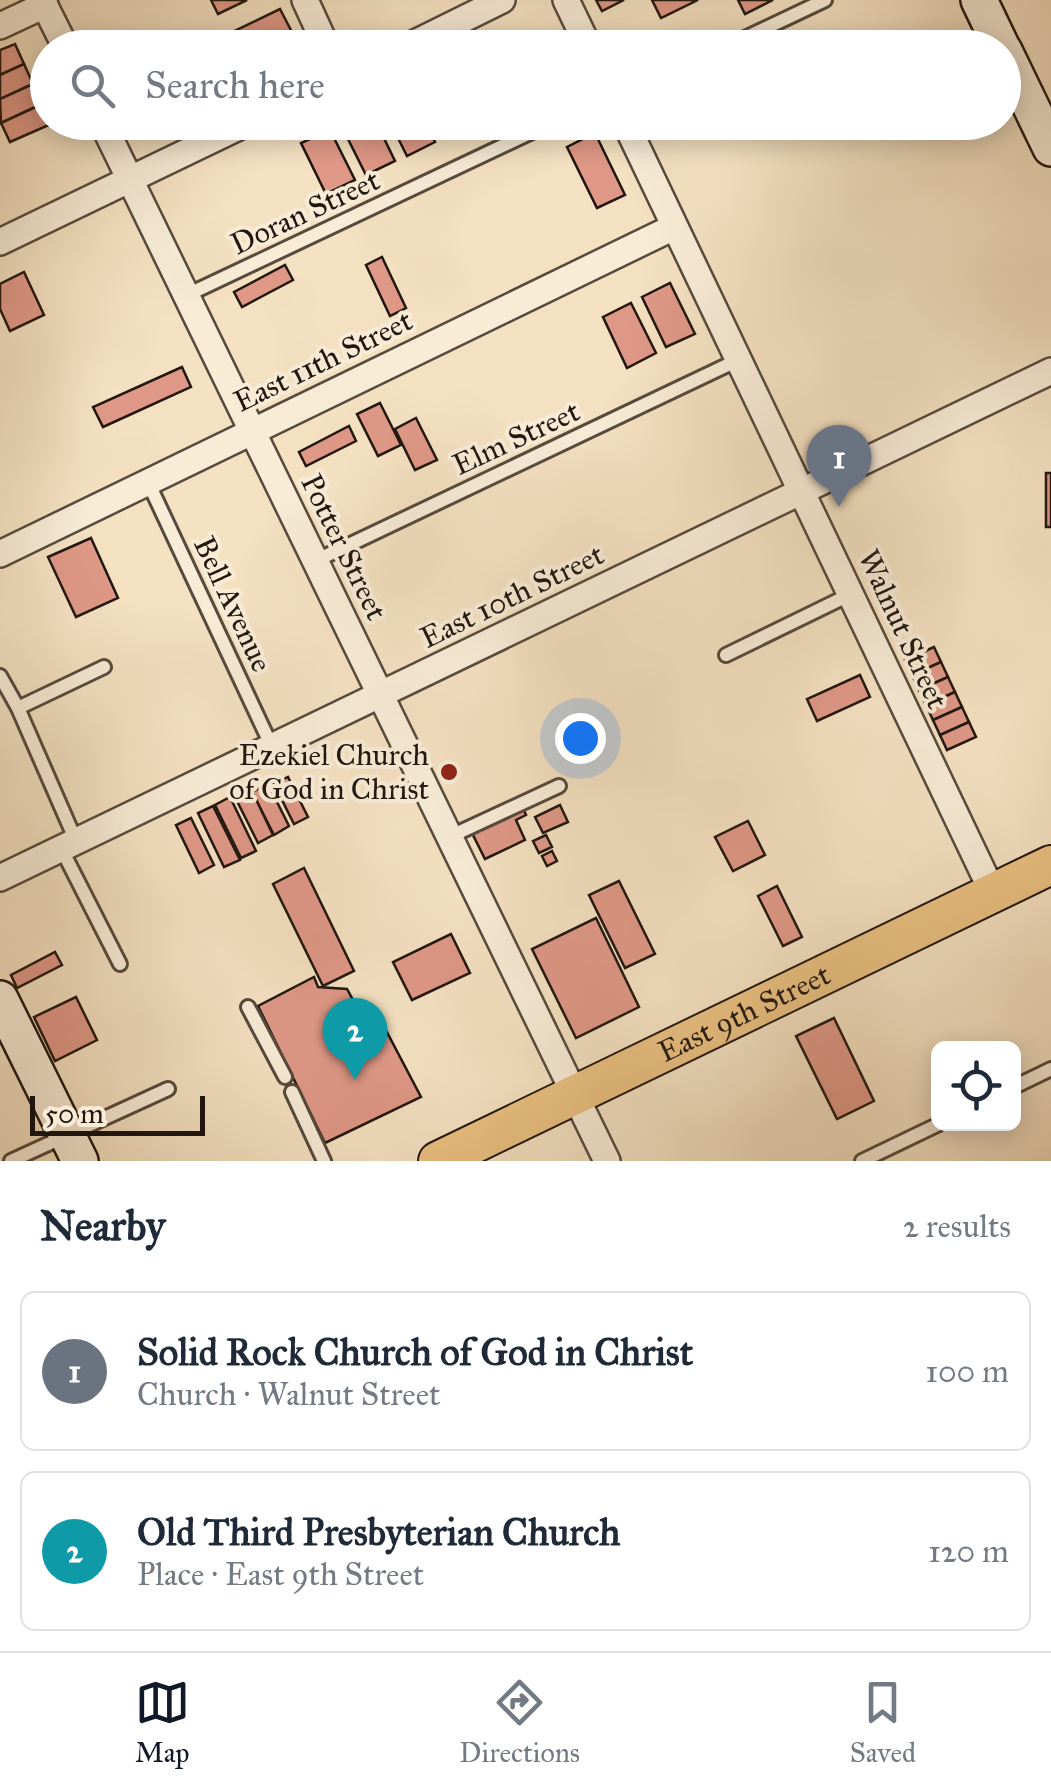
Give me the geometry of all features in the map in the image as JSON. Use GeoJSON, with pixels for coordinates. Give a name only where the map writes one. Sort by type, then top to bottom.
{"type":"FeatureCollection","features":[{"type":"Feature","properties":{"kind":"main road","name":"East 9th Street"},"geometry":{"type":"LineString","coordinates":[[438,1161],[1051,866]]}},
{"type":"Feature","properties":{"kind":"street"},"geometry":{"type":"LineString","coordinates":[[305,0],[319,30]]}},
{"type":"Feature","properties":{"kind":"street"},"geometry":{"type":"LineString","coordinates":[[441,30],[502,0]]}},
{"type":"Feature","properties":{"kind":"street"},"geometry":{"type":"LineString","coordinates":[[566,0],[580,30]]}},
{"type":"Feature","properties":{"kind":"street"},"geometry":{"type":"LineString","coordinates":[[979,0],[994,30]]}},
{"type":"Feature","properties":{"kind":"street"},"geometry":{"type":"LineString","coordinates":[[0,26],[44,2],[57,30]]}},
{"type":"Feature","properties":{"kind":"street"},"geometry":{"type":"LineString","coordinates":[[1021,86],[1051,148]]}},
{"type":"Feature","properties":{"kind":"street","name":"Potter Street"},"geometry":{"type":"LineString","coordinates":[[111,140],[606,1161]]}},
{"type":"Feature","properties":{"kind":"street"},"geometry":{"type":"LineString","coordinates":[[0,242],[211,140]]}},
{"type":"Feature","properties":{"kind":"street","name":"Walnut Street"},"geometry":{"type":"LineString","coordinates":[[633,140],[993,894]]}},
{"type":"Feature","properties":{"kind":"street","name":"East 11th Street"},"geometry":{"type":"LineString","coordinates":[[0,554],[674,226]]}},
{"type":"Feature","properties":{"kind":"street","name":"East 10th Street"},"geometry":{"type":"LineString","coordinates":[[0,878],[1051,371]]}},
{"type":"Feature","properties":{"kind":"street"},"geometry":{"type":"LineString","coordinates":[[0,999],[74,1148]]}},
{"type":"Feature","properties":{"kind":"lane"},"geometry":{"type":"LineString","coordinates":[[762,30],[825,0]]}},
{"type":"Feature","properties":{"kind":"lane","name":"Doran Street"},"geometry":{"type":"LineString","coordinates":[[186,295],[515,140]]}},
{"type":"Feature","properties":{"kind":"lane","name":"Elm Street"},"geometry":{"type":"LineString","coordinates":[[316,561],[738,360]]}},
{"type":"Feature","properties":{"kind":"lane","name":"Bell Avenue"},"geometry":{"type":"LineString","coordinates":[[148,482],[272,747]]}},
{"type":"Feature","properties":{"kind":"lane"},"geometry":{"type":"LineString","coordinates":[[726,654],[851,594]]}},
{"type":"Feature","properties":{"kind":"lane"},"geometry":{"type":"LineString","coordinates":[[18,708],[104,667]]}},
{"type":"Feature","properties":{"kind":"lane"},"geometry":{"type":"LineString","coordinates":[[0,676],[18,708],[120,964]]}},
{"type":"Feature","properties":{"kind":"lane"},"geometry":{"type":"LineString","coordinates":[[449,836],[559,786]]}},
{"type":"Feature","properties":{"kind":"lane"},"geometry":{"type":"LineString","coordinates":[[248,1007],[285,1076]]}},
{"type":"Feature","properties":{"kind":"lane"},"geometry":{"type":"LineString","coordinates":[[1021,1084],[1051,1069]]}},
{"type":"Feature","properties":{"kind":"lane"},"geometry":{"type":"LineString","coordinates":[[11,1161],[74,1148],[168,1089]]}},
{"type":"Feature","properties":{"kind":"lane"},"geometry":{"type":"LineString","coordinates":[[292,1092],[324,1161]]}},
{"type":"Feature","properties":{"kind":"lane"},"geometry":{"type":"LineString","coordinates":[[862,1161],[931,1128]]}},
{"type":"Feature","properties":{"kind":"building"},"geometry":{"type":"Polygon","coordinates":[[[211,0],[247,0],[218,14],[211,0]]]}},
{"type":"Feature","properties":{"kind":"building"},"geometry":{"type":"Polygon","coordinates":[[[596,0],[624,0],[602,11],[596,0]]]}},
{"type":"Feature","properties":{"kind":"building"},"geometry":{"type":"Polygon","coordinates":[[[652,0],[698,0],[661,18],[652,0]]]}},
{"type":"Feature","properties":{"kind":"building"},"geometry":{"type":"Polygon","coordinates":[[[738,0],[773,0],[745,14],[738,0]]]}},
{"type":"Feature","properties":{"kind":"building"},"geometry":{"type":"Polygon","coordinates":[[[280,9],[291,30],[236,30],[280,9]]]}},
{"type":"Feature","properties":{"kind":"building"},"geometry":{"type":"Polygon","coordinates":[[[15,44],[24,64],[0,75],[0,50],[15,44]]]}},
{"type":"Feature","properties":{"kind":"building"},"geometry":{"type":"Polygon","coordinates":[[[24,64],[30,85],[0,99],[0,75],[24,64]]]}},
{"type":"Feature","properties":{"kind":"building"},"geometry":{"type":"Polygon","coordinates":[[[30,85],[30,110],[1,123],[0,99],[30,85]]]}},
{"type":"Feature","properties":{"kind":"building"},"geometry":{"type":"Polygon","coordinates":[[[30,110],[30,133],[10,142],[1,123],[30,110]]]}},
{"type":"Feature","properties":{"kind":"building"},"geometry":{"type":"Polygon","coordinates":[[[335,140],[355,180],[326,194],[301,143],[335,140]]]}},
{"type":"Feature","properties":{"kind":"building"},"geometry":{"type":"Polygon","coordinates":[[[348,140],[385,140],[395,161],[366,175],[348,140]]]}},
{"type":"Feature","properties":{"kind":"building"},"geometry":{"type":"Polygon","coordinates":[[[399,140],[434,140],[435,142],[407,156],[399,140]]]}},
{"type":"Feature","properties":{"kind":"building"},"geometry":{"type":"Polygon","coordinates":[[[581,140],[598,140],[625,195],[597,208],[567,147],[581,140]]]}},
{"type":"Feature","properties":{"kind":"building"},"geometry":{"type":"Polygon","coordinates":[[[382,257],[406,308],[390,316],[366,265],[382,257]]]}},
{"type":"Feature","properties":{"kind":"building"},"geometry":{"type":"Polygon","coordinates":[[[285,265],[293,280],[242,307],[234,292],[285,265]]]}},
{"type":"Feature","properties":{"kind":"building"},"geometry":{"type":"Polygon","coordinates":[[[24,272],[44,315],[10,331],[0,309],[0,284],[24,272]]]}},
{"type":"Feature","properties":{"kind":"building"},"geometry":{"type":"Polygon","coordinates":[[[670,283],[695,334],[666,347],[642,297],[670,283]]]}},
{"type":"Feature","properties":{"kind":"building"},"geometry":{"type":"Polygon","coordinates":[[[631,303],[656,353],[627,368],[603,317],[631,303]]]}},
{"type":"Feature","properties":{"kind":"building"},"geometry":{"type":"Polygon","coordinates":[[[182,367],[191,387],[103,427],[93,407],[182,367]]]}},
{"type":"Feature","properties":{"kind":"building"},"geometry":{"type":"Polygon","coordinates":[[[380,403],[401,445],[378,456],[357,414],[380,403]]]}},
{"type":"Feature","properties":{"kind":"building"},"geometry":{"type":"Polygon","coordinates":[[[416,418],[437,460],[415,470],[395,429],[416,418]]]}},
{"type":"Feature","properties":{"kind":"building"},"geometry":{"type":"Polygon","coordinates":[[[349,426],[356,441],[306,466],[299,452],[349,426]]]}},
{"type":"Feature","properties":{"kind":"building"},"geometry":{"type":"Polygon","coordinates":[[[1046,473],[1051,473],[1051,527],[1046,527],[1046,473]]]}},
{"type":"Feature","properties":{"kind":"building"},"geometry":{"type":"Polygon","coordinates":[[[91,538],[118,598],[76,617],[48,557],[91,538]]]}},
{"type":"Feature","properties":{"kind":"building"},"geometry":{"type":"Polygon","coordinates":[[[934,647],[941,662],[912,675],[905,660],[934,647]]]}},
{"type":"Feature","properties":{"kind":"building"},"geometry":{"type":"Polygon","coordinates":[[[941,662],[948,677],[919,690],[912,675],[941,662]]]}},
{"type":"Feature","properties":{"kind":"building"},"geometry":{"type":"Polygon","coordinates":[[[860,675],[870,697],[817,721],[807,699],[860,675]]]}},
{"type":"Feature","properties":{"kind":"building"},"geometry":{"type":"Polygon","coordinates":[[[948,677],[955,692],[926,705],[919,690],[948,677]]]}},
{"type":"Feature","properties":{"kind":"building"},"geometry":{"type":"Polygon","coordinates":[[[955,692],[962,707],[933,720],[926,705],[955,692]]]}},
{"type":"Feature","properties":{"kind":"building"},"geometry":{"type":"Polygon","coordinates":[[[962,707],[969,722],[940,735],[933,720],[962,707]]]}},
{"type":"Feature","properties":{"kind":"building"},"geometry":{"type":"Polygon","coordinates":[[[969,722],[976,737],[947,750],[940,735],[969,722]]]}},
{"type":"Feature","properties":{"kind":"building"},"geometry":{"type":"Polygon","coordinates":[[[288,777],[308,817],[294,824],[274,784],[288,777]]]}},
{"type":"Feature","properties":{"kind":"building"},"geometry":{"type":"Polygon","coordinates":[[[268,784],[289,826],[274,835],[252,792],[268,784]]]}},
{"type":"Feature","properties":{"kind":"building"},"geometry":{"type":"Polygon","coordinates":[[[252,791],[273,835],[258,843],[236,799],[252,791]]]}},
{"type":"Feature","properties":{"kind":"building"},"geometry":{"type":"Polygon","coordinates":[[[230,797],[256,851],[241,858],[215,805],[230,797]]]}},
{"type":"Feature","properties":{"kind":"building"},"geometry":{"type":"Polygon","coordinates":[[[560,805],[568,822],[543,833],[535,817],[560,805]]]}},
{"type":"Feature","properties":{"kind":"building"},"geometry":{"type":"Polygon","coordinates":[[[213,806],[240,860],[224,867],[198,813],[213,806]]]}},
{"type":"Feature","properties":{"kind":"building"},"geometry":{"type":"Polygon","coordinates":[[[522,806],[526,815],[516,820],[525,840],[485,859],[471,831],[522,806]]]}},
{"type":"Feature","properties":{"kind":"building"},"geometry":{"type":"Polygon","coordinates":[[[191,818],[214,865],[199,873],[176,825],[191,818]]]}},
{"type":"Feature","properties":{"kind":"building"},"geometry":{"type":"Polygon","coordinates":[[[748,821],[765,855],[733,871],[715,837],[748,821]]]}},
{"type":"Feature","properties":{"kind":"building"},"geometry":{"type":"Polygon","coordinates":[[[546,835],[552,847],[539,853],[533,841],[546,835]]]}},
{"type":"Feature","properties":{"kind":"building"},"geometry":{"type":"Polygon","coordinates":[[[552,851],[557,861],[547,866],[542,856],[552,851]]]}},
{"type":"Feature","properties":{"kind":"building"},"geometry":{"type":"Polygon","coordinates":[[[304,868],[354,971],[323,986],[273,884],[304,868]]]}},
{"type":"Feature","properties":{"kind":"building"},"geometry":{"type":"Polygon","coordinates":[[[619,881],[655,954],[625,968],[589,895],[619,881]]]}},
{"type":"Feature","properties":{"kind":"building"},"geometry":{"type":"Polygon","coordinates":[[[777,886],[802,937],[783,946],[758,896],[777,886]]]}},
{"type":"Feature","properties":{"kind":"building"},"geometry":{"type":"Polygon","coordinates":[[[596,918],[639,1007],[576,1038],[532,949],[596,918]]]}},
{"type":"Feature","properties":{"kind":"building"},"geometry":{"type":"Polygon","coordinates":[[[451,934],[470,973],[412,1000],[393,962],[451,934]]]}},
{"type":"Feature","properties":{"kind":"building"},"geometry":{"type":"Polygon","coordinates":[[[55,952],[62,965],[17,988],[11,975],[55,952]]]}},
{"type":"Feature","properties":{"kind":"building"},"geometry":{"type":"Polygon","coordinates":[[[314,977],[318,987],[347,989],[365,1022],[380,1019],[421,1097],[325,1143],[258,1006],[314,977]]]}},
{"type":"Feature","properties":{"kind":"building"},"geometry":{"type":"Polygon","coordinates":[[[76,997],[97,1040],[55,1061],[34,1017],[76,997]]]}},
{"type":"Feature","properties":{"kind":"building"},"geometry":{"type":"Polygon","coordinates":[[[834,1018],[874,1101],[837,1119],[796,1036],[834,1018]]]}},
{"type":"Feature","properties":{"kind":"place","name":"Solid Rock Church of God in Christ"},"geometry":{"type":"Point","coordinates":[839,507]}},
{"type":"Feature","properties":{"kind":"place","name":"Ezekiel Church of God in Christ"},"geometry":{"type":"Point","coordinates":[449,772]}},
{"type":"Feature","properties":{"kind":"place","name":"Old Third Presbyterian Church"},"geometry":{"type":"Point","coordinates":[355,1080]}}]}
